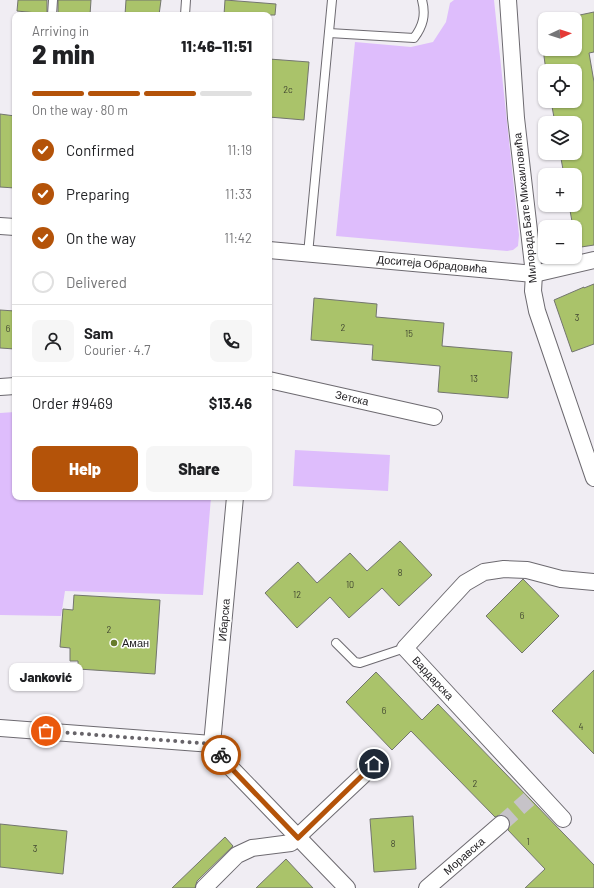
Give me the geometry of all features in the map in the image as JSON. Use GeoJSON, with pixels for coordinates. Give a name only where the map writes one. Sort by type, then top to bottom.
{"type":"FeatureCollection","features":[{"type":"Feature","properties":{"kind":"street","name":"Милорада Бате Михаиловића"},"geometry":{"type":"LineString","coordinates":[[508,0],[516,118],[534,274],[533,291],[537,311],[594,478]]}},
{"type":"Feature","properties":{"kind":"street"},"geometry":{"type":"LineString","coordinates":[[0,226],[12,227]]}},
{"type":"Feature","properties":{"kind":"street","name":"Доситеја Обрадовића"},"geometry":{"type":"LineString","coordinates":[[272,250],[534,274],[594,260]]}},
{"type":"Feature","properties":{"kind":"street","name":"Зетска"},"geometry":{"type":"LineString","coordinates":[[272,381],[434,417]]}},
{"type":"Feature","properties":{"kind":"street"},"geometry":{"type":"LineString","coordinates":[[0,387],[12,386]]}},
{"type":"Feature","properties":{"kind":"street","name":"Ибарска"},"geometry":{"type":"LineString","coordinates":[[212,744],[235,500]]}},
{"type":"Feature","properties":{"kind":"street","name":"Вардарска"},"geometry":{"type":"LineString","coordinates":[[563,819],[533,795],[405,648],[465,583],[484,572],[504,569],[527,570],[561,578],[594,582]]}},
{"type":"Feature","properties":{"kind":"street"},"geometry":{"type":"LineString","coordinates":[[0,728],[212,744],[232,769],[348,888]]}},
{"type":"Feature","properties":{"kind":"street"},"geometry":{"type":"LineString","coordinates":[[204,888],[237,855],[252,848],[291,843],[298,838],[374,764]]}},
{"type":"Feature","properties":{"kind":"street","name":"Моравска"},"geometry":{"type":"LineString","coordinates":[[428,888],[501,824]]}},
{"type":"Feature","properties":{"kind":"lane"},"geometry":{"type":"LineString","coordinates":[[52,12],[53,0]]}},
{"type":"Feature","properties":{"kind":"lane"},"geometry":{"type":"LineString","coordinates":[[184,12],[186,0]]}},
{"type":"Feature","properties":{"kind":"lane"},"geometry":{"type":"LineString","coordinates":[[308,254],[332,0]]}},
{"type":"Feature","properties":{"kind":"lane"},"geometry":{"type":"LineString","coordinates":[[329,33],[414,38],[421,27],[424,17],[422,0]]}},
{"type":"Feature","properties":{"kind":"lane"},"geometry":{"type":"LineString","coordinates":[[336,643],[355,662],[360,663],[405,648]]}},
{"type":"Feature","properties":{"kind":"shaded area"},"geometry":{"type":"Polygon","coordinates":[[[454,0],[494,0],[519,235],[518,246],[513,250],[507,251],[336,236],[355,42],[411,47],[433,42],[446,22],[450,3],[454,0]]]}},
{"type":"Feature","properties":{"kind":"shaded area"},"geometry":{"type":"Polygon","coordinates":[[[12,412],[12,500],[211,500],[203,595],[65,591],[61,616],[0,615],[0,413],[12,412]]]}},
{"type":"Feature","properties":{"kind":"shaded area"},"geometry":{"type":"Polygon","coordinates":[[[295,450],[390,455],[388,491],[293,486],[295,450]]]}},
{"type":"Feature","properties":{"kind":"building"},"geometry":{"type":"Polygon","coordinates":[[[18,0],[47,0],[47,12],[17,11],[18,0]]]}},
{"type":"Feature","properties":{"kind":"building"},"geometry":{"type":"Polygon","coordinates":[[[58,0],[91,0],[90,12],[58,12],[58,0]]]}},
{"type":"Feature","properties":{"kind":"building"},"geometry":{"type":"Polygon","coordinates":[[[126,0],[161,0],[159,12],[125,12],[126,0]]]}},
{"type":"Feature","properties":{"kind":"building"},"geometry":{"type":"Polygon","coordinates":[[[225,0],[276,4],[275,15],[272,15],[272,12],[224,12],[225,0]]]}},
{"type":"Feature","properties":{"kind":"building"},"geometry":{"type":"Polygon","coordinates":[[[594,12],[594,52],[589,53],[594,82],[594,245],[582,247],[582,220],[572,220],[570,212],[582,212],[582,168],[563,168],[561,160],[582,160],[582,116],[554,116],[552,108],[582,108],[582,64],[545,64],[544,56],[582,56],[582,15],[594,12]]]}},
{"type":"Feature","properties":{"kind":"building"},"geometry":{"type":"Polygon","coordinates":[[[272,59],[309,62],[304,120],[272,117],[272,59]]]}},
{"type":"Feature","properties":{"kind":"building"},"geometry":{"type":"Polygon","coordinates":[[[0,114],[12,116],[12,188],[0,187],[0,114]]]}},
{"type":"Feature","properties":{"kind":"building"},"geometry":{"type":"Polygon","coordinates":[[[594,284],[594,344],[572,352],[554,300],[594,284]]]}},
{"type":"Feature","properties":{"kind":"building"},"geometry":{"type":"Polygon","coordinates":[[[314,298],[377,304],[376,317],[444,323],[442,346],[512,352],[508,398],[438,392],[440,366],[372,360],[373,345],[311,340],[314,298]]]}},
{"type":"Feature","properties":{"kind":"building"},"geometry":{"type":"Polygon","coordinates":[[[0,310],[12,311],[12,349],[0,348],[0,310]]]}},
{"type":"Feature","properties":{"kind":"building"},"geometry":{"type":"Polygon","coordinates":[[[400,541],[432,575],[399,606],[382,588],[349,618],[330,597],[297,628],[265,593],[298,562],[317,583],[350,553],[367,571],[400,541]]]}},
{"type":"Feature","properties":{"kind":"building"},"geometry":{"type":"Polygon","coordinates":[[[523,579],[559,616],[522,653],[486,616],[523,579]]]}},
{"type":"Feature","properties":{"kind":"building"},"geometry":{"type":"Polygon","coordinates":[[[74,595],[160,600],[155,674],[78,669],[78,661],[70,661],[70,648],[60,647],[63,609],[73,610],[74,595]]]}},
{"type":"Feature","properties":{"kind":"building"},"geometry":{"type":"Polygon","coordinates":[[[594,670],[594,754],[552,711],[594,670]]]}},
{"type":"Feature","properties":{"kind":"building"},"geometry":{"type":"Polygon","coordinates":[[[376,672],[422,720],[438,704],[594,865],[594,888],[525,888],[545,869],[508,830],[510,823],[508,818],[500,815],[495,817],[411,731],[392,750],[346,702],[376,672]]]}},
{"type":"Feature","properties":{"kind":"building"},"geometry":{"type":"Polygon","coordinates":[[[413,816],[416,869],[374,872],[370,819],[413,816]]]}},
{"type":"Feature","properties":{"kind":"building"},"geometry":{"type":"Polygon","coordinates":[[[0,824],[67,831],[63,874],[0,867],[0,824]]]}},
{"type":"Feature","properties":{"kind":"building"},"geometry":{"type":"Polygon","coordinates":[[[225,837],[233,846],[197,881],[195,888],[172,888],[225,837]]]}},
{"type":"Feature","properties":{"kind":"building"},"geometry":{"type":"Polygon","coordinates":[[[286,859],[313,888],[256,888],[286,859]]]}},
{"type":"Feature","properties":{"kind":"tunnel"},"geometry":{"type":"LineString","coordinates":[[501,824],[529,799]]}},
{"type":"Feature","properties":{"kind":"way so far"},"geometry":{"type":"LineString","coordinates":[[46,731],[212,744],[221,755]]}},
{"type":"Feature","properties":{"kind":"place","name":"Аман"},"geometry":{"type":"Point","coordinates":[114,643]}},
{"type":"Feature","properties":{"kind":"place","name":"Janković"},"geometry":{"type":"Point","coordinates":[46,731]}},
{"type":"Feature","properties":{"kind":"route"},"geometry":{"type":"LineString","coordinates":[[221,755],[232,769],[298,838],[374,764]]}}]}
